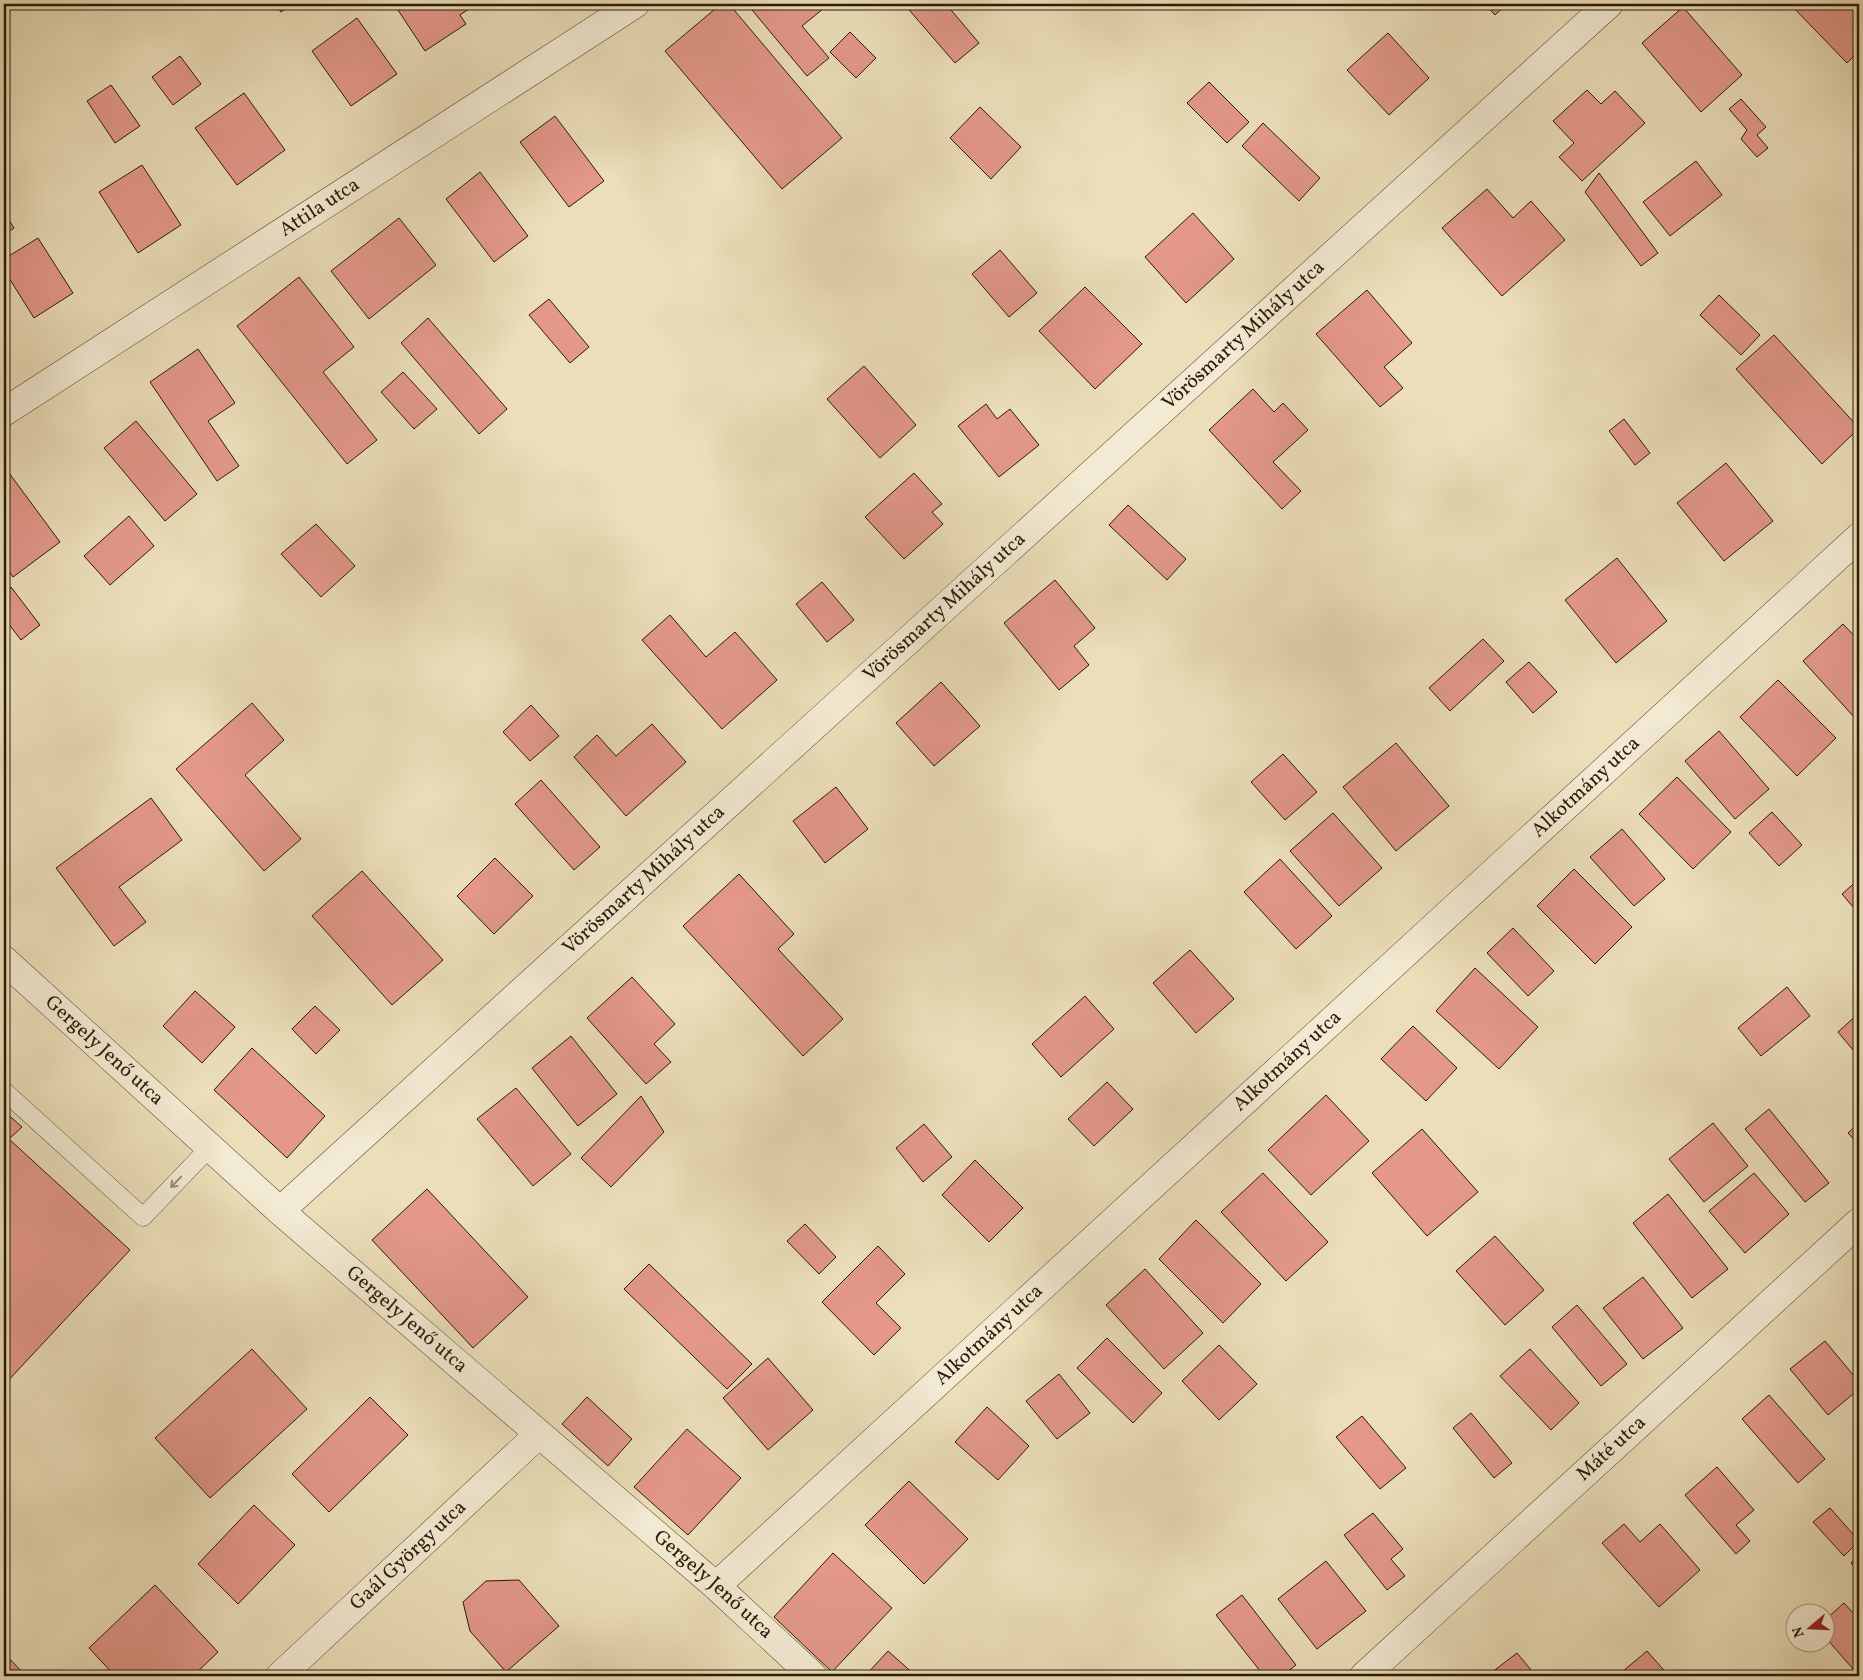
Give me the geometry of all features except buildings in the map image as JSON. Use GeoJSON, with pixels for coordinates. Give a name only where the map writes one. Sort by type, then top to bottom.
{"type":"FeatureCollection","features":[{"type":"Feature","properties":{"kind":"street","name":"Attila utca"},"geometry":{"type":"LineString","coordinates":[[4,412],[635,4]]}},
{"type":"Feature","properties":{"kind":"street","name":"Vörösmarty Mihály utca"},"geometry":{"type":"LineString","coordinates":[[280,1212],[1609,4]]}},
{"type":"Feature","properties":{"kind":"street","name":"Alkotmány utca"},"geometry":{"type":"LineString","coordinates":[[716,1586],[1859,537]]}},
{"type":"Feature","properties":{"kind":"street","name":"Gergely Jenő utca"},"geometry":{"type":"LineString","coordinates":[[4,960],[280,1212],[716,1586],[813,1676]]}},
{"type":"Feature","properties":{"kind":"street","name":"Máté utca"},"geometry":{"type":"LineString","coordinates":[[1364,1676],[1859,1222]]}},
{"type":"Feature","properties":{"kind":"street","name":"Gaál György utca"},"geometry":{"type":"LineString","coordinates":[[280,1676],[538,1435]]}},
{"type":"Feature","properties":{"kind":"lane"},"geometry":{"type":"LineString","coordinates":[[4,1091],[143,1216],[210,1147]]}}]}
